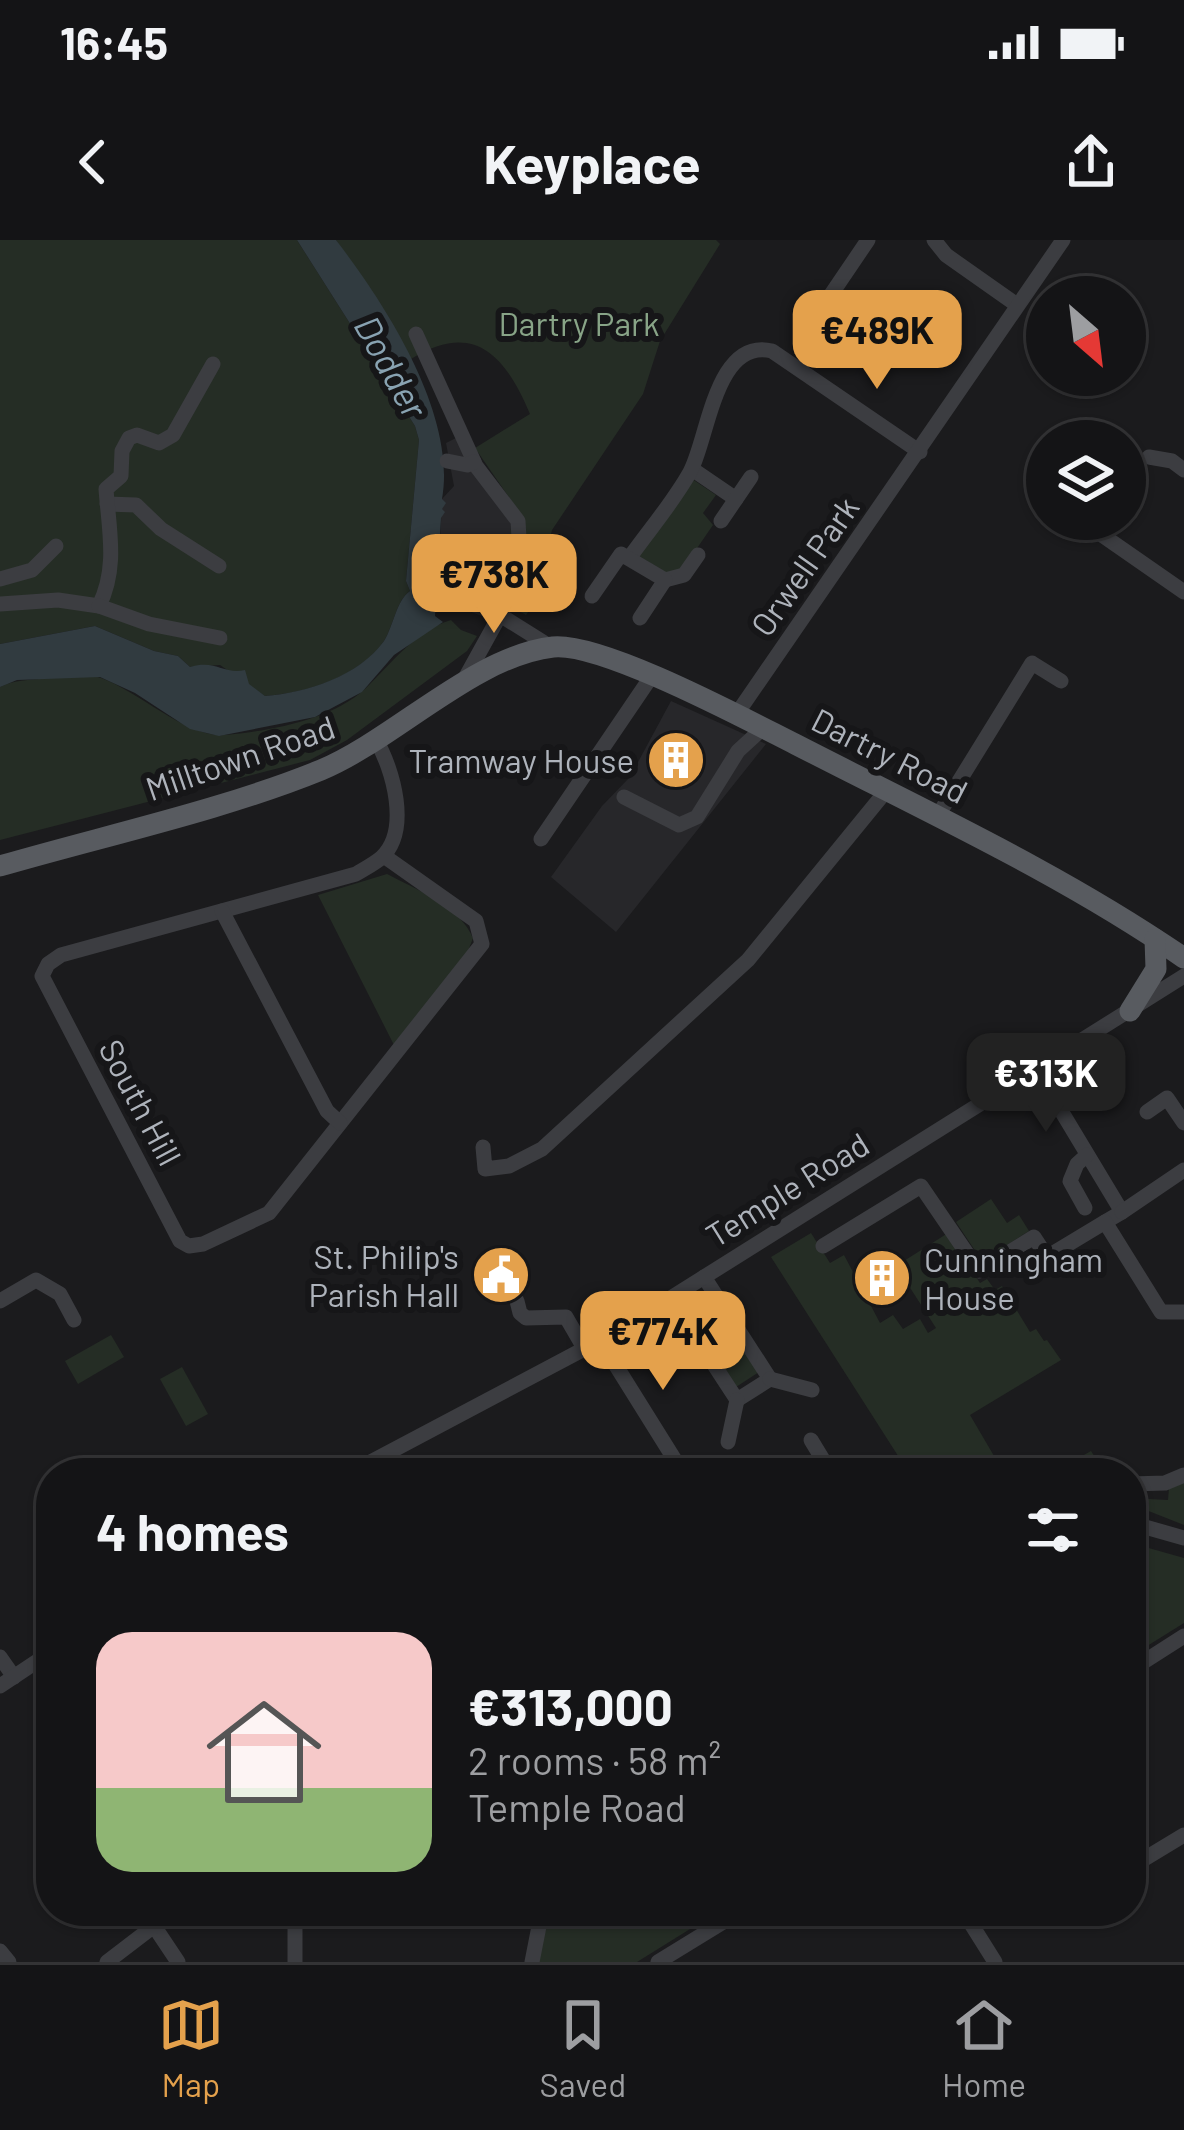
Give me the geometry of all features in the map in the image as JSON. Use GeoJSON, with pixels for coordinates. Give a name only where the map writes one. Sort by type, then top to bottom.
{"type":"FeatureCollection","features":[{"type":"Feature","properties":{"kind":"main road","name":"Dartry Road"},"geometry":{"type":"LineString","coordinates":[[551,647],[588,652],[651,676],[763,728],[1084,894],[1184,958]]}},
{"type":"Feature","properties":{"kind":"main road","name":"Milltown Road"},"geometry":{"type":"LineString","coordinates":[[0,866],[292,781],[351,756],[462,685],[520,656],[551,647]]}},
{"type":"Feature","properties":{"kind":"main road"},"geometry":{"type":"LineString","coordinates":[[1130,1011],[1156,969],[1155,939]]}},
{"type":"Feature","properties":{"kind":"street"},"geometry":{"type":"LineString","coordinates":[[815,282],[829,298],[868,240]]}},
{"type":"Feature","properties":{"kind":"street"},"geometry":{"type":"LineString","coordinates":[[934,240],[946,255],[1018,305]]}},
{"type":"Feature","properties":{"kind":"street","name":"Orwell Park"},"geometry":{"type":"LineString","coordinates":[[736,715],[1063,240]]}},
{"type":"Feature","properties":{"kind":"street"},"geometry":{"type":"LineString","coordinates":[[416,334],[474,462],[518,521],[519,538],[504,577],[500,615],[462,685]]}},
{"type":"Feature","properties":{"kind":"street"},"geometry":{"type":"LineString","coordinates":[[630,556],[692,469],[713,398],[741,357],[762,348],[920,452]]}},
{"type":"Feature","properties":{"kind":"street"},"geometry":{"type":"LineString","coordinates":[[99,606],[108,588],[113,552],[107,497],[121,476],[122,451],[129,438],[137,435],[166,441],[213,364]]}},
{"type":"Feature","properties":{"kind":"street"},"geometry":{"type":"LineString","coordinates":[[1149,458],[1172,461],[1184,470]]}},
{"type":"Feature","properties":{"kind":"street"},"geometry":{"type":"LineString","coordinates":[[447,460],[474,462]]}},
{"type":"Feature","properties":{"kind":"street"},"geometry":{"type":"LineString","coordinates":[[692,469],[736,499]]}},
{"type":"Feature","properties":{"kind":"street"},"geometry":{"type":"LineString","coordinates":[[721,521],[751,477]]}},
{"type":"Feature","properties":{"kind":"street"},"geometry":{"type":"LineString","coordinates":[[107,497],[136,505],[161,529],[219,566]]}},
{"type":"Feature","properties":{"kind":"street"},"geometry":{"type":"LineString","coordinates":[[1109,540],[1184,592]]}},
{"type":"Feature","properties":{"kind":"street"},"geometry":{"type":"LineString","coordinates":[[0,579],[32,570],[56,546]]}},
{"type":"Feature","properties":{"kind":"street"},"geometry":{"type":"LineString","coordinates":[[592,596],[621,554],[664,580]]}},
{"type":"Feature","properties":{"kind":"street"},"geometry":{"type":"LineString","coordinates":[[640,618],[664,580],[684,574],[698,555]]}},
{"type":"Feature","properties":{"kind":"street"},"geometry":{"type":"LineString","coordinates":[[0,604],[58,600],[99,606],[149,624],[220,638]]}},
{"type":"Feature","properties":{"kind":"street"},"geometry":{"type":"LineString","coordinates":[[500,615],[551,647]]}},
{"type":"Feature","properties":{"kind":"street"},"geometry":{"type":"LineString","coordinates":[[937,817],[1032,663],[1061,681]]}},
{"type":"Feature","properties":{"kind":"street"},"geometry":{"type":"LineString","coordinates":[[541,838],[651,676]]}},
{"type":"Feature","properties":{"kind":"street"},"geometry":{"type":"LineString","coordinates":[[624,796],[679,825],[687,824],[698,817],[738,751],[763,728]]}},
{"type":"Feature","properties":{"kind":"street"},"geometry":{"type":"LineString","coordinates":[[376,740],[392,769],[397,827],[384,856]]}},
{"type":"Feature","properties":{"kind":"street"},"geometry":{"type":"LineString","coordinates":[[483,1147],[485,1169],[509,1166],[542,1148],[600,1098],[748,960],[886,790]]}},
{"type":"Feature","properties":{"kind":"street","name":"South Hill"},"geometry":{"type":"LineString","coordinates":[[384,856],[476,922],[482,944],[269,1213],[189,1246],[180,1241],[42,976],[62,956],[356,874],[384,856]]}},
{"type":"Feature","properties":{"kind":"street"},"geometry":{"type":"LineString","coordinates":[[222,911],[327,1112],[340,1123]]}},
{"type":"Feature","properties":{"kind":"street","name":"Temple Road"},"geometry":{"type":"LineString","coordinates":[[378,1458],[670,1299],[1184,976]]}},
{"type":"Feature","properties":{"kind":"street"},"geometry":{"type":"LineString","coordinates":[[1036,1069],[1122,1212]]}},
{"type":"Feature","properties":{"kind":"street"},"geometry":{"type":"LineString","coordinates":[[1147,1112],[1167,1098],[1184,1123]]}},
{"type":"Feature","properties":{"kind":"street"},"geometry":{"type":"LineString","coordinates":[[1085,1208],[1070,1181],[1087,1155]]}},
{"type":"Feature","properties":{"kind":"street"},"geometry":{"type":"LineString","coordinates":[[823,1246],[921,1186],[979,1271],[1034,1238],[1046,1257],[1184,1170]]}},
{"type":"Feature","properties":{"kind":"street"},"geometry":{"type":"LineString","coordinates":[[1105,1222],[1161,1312],[1184,1312]]}},
{"type":"Feature","properties":{"kind":"street"},"geometry":{"type":"LineString","coordinates":[[704,1277],[770,1379],[812,1390]]}},
{"type":"Feature","properties":{"kind":"street"},"geometry":{"type":"LineString","coordinates":[[0,1301],[36,1280],[60,1294],[74,1320]]}},
{"type":"Feature","properties":{"kind":"street"},"geometry":{"type":"LineString","coordinates":[[670,1299],[737,1400]]}},
{"type":"Feature","properties":{"kind":"street"},"geometry":{"type":"LineString","coordinates":[[517,1300],[526,1318],[566,1317],[592,1344],[672,1458]]}},
{"type":"Feature","properties":{"kind":"street"},"geometry":{"type":"LineString","coordinates":[[728,1442],[737,1400],[770,1379]]}},
{"type":"Feature","properties":{"kind":"street"},"geometry":{"type":"LineString","coordinates":[[811,1440],[822,1458]]}},
{"type":"Feature","properties":{"kind":"street"},"geometry":{"type":"LineString","coordinates":[[1146,1484],[1166,1483],[1184,1475]]}},
{"type":"Feature","properties":{"kind":"street"},"geometry":{"type":"LineString","coordinates":[[1146,1527],[1184,1538]]}},
{"type":"Feature","properties":{"kind":"street"},"geometry":{"type":"LineString","coordinates":[[1146,1660],[1184,1636]]}},
{"type":"Feature","properties":{"kind":"street"},"geometry":{"type":"LineString","coordinates":[[0,1657],[7,1682],[36,1662]]}},
{"type":"Feature","properties":{"kind":"street"},"geometry":{"type":"LineString","coordinates":[[1146,1858],[1184,1835]]}},
{"type":"Feature","properties":{"kind":"street"},"geometry":{"type":"LineString","coordinates":[[107,1962],[141,1926]]}},
{"type":"Feature","properties":{"kind":"street"},"geometry":{"type":"LineString","coordinates":[[154,1926],[178,1962]]}},
{"type":"Feature","properties":{"kind":"street"},"geometry":{"type":"LineString","coordinates":[[295,1962],[296,1926]]}},
{"type":"Feature","properties":{"kind":"street"},"geometry":{"type":"LineString","coordinates":[[532,1962],[539,1926]]}},
{"type":"Feature","properties":{"kind":"street"},"geometry":{"type":"LineString","coordinates":[[658,1962],[717,1926]]}},
{"type":"Feature","properties":{"kind":"street"},"geometry":{"type":"LineString","coordinates":[[972,1926],[995,1962]]}},
{"type":"Feature","properties":{"kind":"street"},"geometry":{"type":"LineString","coordinates":[[0,1952],[8,1962]]}},
{"type":"Feature","properties":{"kind":"shaded area"},"geometry":{"type":"Polygon","coordinates":[[[458,437],[516,528],[484,617],[454,605],[445,591],[454,590],[456,574],[463,567],[440,545],[442,499],[454,486],[446,443],[458,437]]]}},
{"type":"Feature","properties":{"kind":"shaded area"},"geometry":{"type":"Polygon","coordinates":[[[671,701],[766,744],[616,932],[551,877],[602,806],[630,777],[671,701]]]}},
{"type":"Feature","properties":{"kind":"green space"},"geometry":{"type":"Polygon","coordinates":[[[0,240],[297,240],[415,426],[419,440],[406,581],[410,591],[373,654],[330,681],[265,696],[220,665],[190,667],[178,656],[95,626],[0,644],[0,240]]]}},
{"type":"Feature","properties":{"kind":"green space","name":"Dartry Park"},"geometry":{"type":"Polygon","coordinates":[[[336,240],[716,240],[720,244],[660,341],[643,394],[552,530],[546,554],[531,577],[534,604],[526,615],[505,597],[513,503],[475,448],[530,414],[521,394],[499,361],[470,344],[453,343],[411,359],[336,240]]]}},
{"type":"Feature","properties":{"kind":"green space"},"geometry":{"type":"Polygon","coordinates":[[[692,479],[716,495],[703,513],[713,525],[682,570],[670,575],[639,556],[692,479]]]}},
{"type":"Feature","properties":{"kind":"green space"},"geometry":{"type":"Polygon","coordinates":[[[451,620],[477,636],[467,651],[347,740],[310,760],[0,840],[0,687],[58,676],[95,676],[210,734],[261,730],[318,716],[351,700],[415,640],[451,620]]]}},
{"type":"Feature","properties":{"kind":"green space"},"geometry":{"type":"Polygon","coordinates":[[[387,874],[447,908],[473,938],[468,951],[394,1045],[318,895],[387,874]]]}},
{"type":"Feature","properties":{"kind":"green space"},"geometry":{"type":"Polygon","coordinates":[[[991,1199],[1007,1223],[1019,1215],[1029,1231],[982,1261],[956,1222],[991,1199]]]}},
{"type":"Feature","properties":{"kind":"green space"},"geometry":{"type":"Polygon","coordinates":[[[811,1233],[830,1263],[844,1255],[880,1323],[893,1315],[903,1329],[920,1319],[928,1333],[936,1328],[896,1266],[948,1233],[980,1283],[987,1279],[995,1290],[1002,1286],[1030,1332],[1036,1329],[1061,1360],[970,1415],[995,1458],[899,1458],[771,1257],[811,1233]]]}},
{"type":"Feature","properties":{"kind":"green space"},"geometry":{"type":"Polygon","coordinates":[[[710,1297],[759,1372],[736,1387],[687,1312],[710,1297]]]}},
{"type":"Feature","properties":{"kind":"green space"},"geometry":{"type":"Polygon","coordinates":[[[111,1335],[124,1357],[78,1384],[65,1361],[111,1335]]]}},
{"type":"Feature","properties":{"kind":"green space"},"geometry":{"type":"Polygon","coordinates":[[[182,1367],[208,1414],[186,1426],[160,1379],[182,1367]]]}},
{"type":"Feature","properties":{"kind":"green space"},"geometry":{"type":"Polygon","coordinates":[[[1184,1481],[1184,1525],[1146,1510],[1148,1499],[1168,1500],[1169,1488],[1184,1481]]]}},
{"type":"Feature","properties":{"kind":"green space"},"geometry":{"type":"Polygon","coordinates":[[[1146,1547],[1184,1558],[1184,1623],[1146,1647],[1146,1547]]]}},
{"type":"Feature","properties":{"kind":"green space"},"geometry":{"type":"Polygon","coordinates":[[[546,1926],[695,1926],[637,1962],[537,1962],[546,1926]]]}},
{"type":"Feature","properties":{"kind":"water","name":"Dodder"},"geometry":{"type":"Polygon","coordinates":[[[297,240],[336,240],[395,328],[428,397],[444,466],[442,499],[446,503],[435,616],[443,622],[394,655],[362,692],[315,717],[219,736],[190,729],[135,693],[100,677],[17,680],[0,687],[0,644],[95,626],[178,656],[190,667],[245,670],[249,684],[265,696],[297,691],[346,673],[384,641],[410,591],[406,581],[419,440],[415,426],[297,240]]]}},
{"type":"Feature","properties":{"kind":"place","name":"Tramway House"},"geometry":{"type":"Point","coordinates":[676,760]}},
{"type":"Feature","properties":{"kind":"place","name":"St. Philip's Parish Hall"},"geometry":{"type":"Point","coordinates":[501,1275]}},
{"type":"Feature","properties":{"kind":"place","name":"Cunningham House"},"geometry":{"type":"Point","coordinates":[882,1278]}}]}
